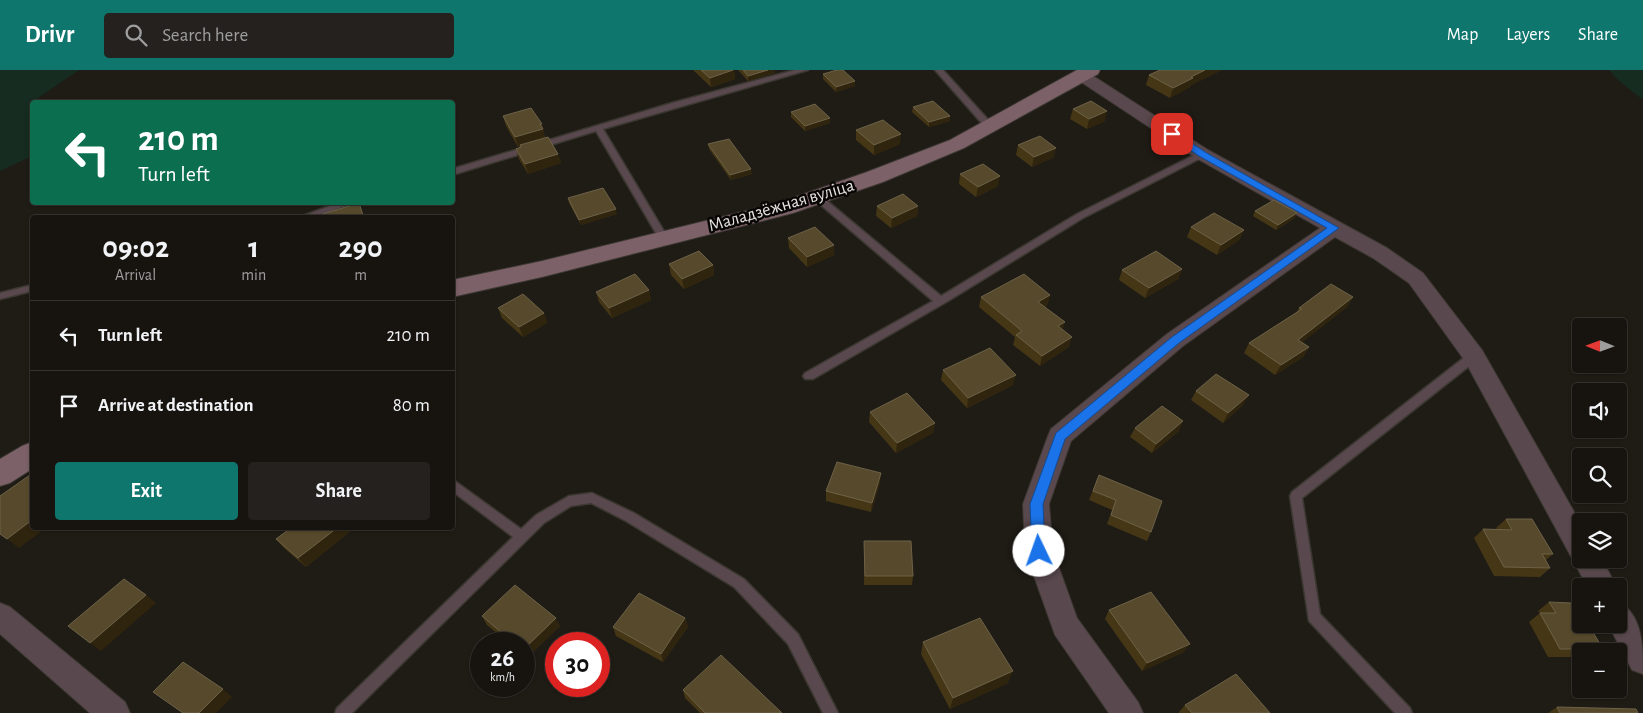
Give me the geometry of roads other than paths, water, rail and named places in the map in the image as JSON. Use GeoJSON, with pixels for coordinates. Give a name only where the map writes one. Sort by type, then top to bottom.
{"type":"FeatureCollection","features":[{"type":"Feature","properties":{"kind":"street","name":"Маладзёжная вуліца"},"geometry":{"type":"LineString","coordinates":[[455,288],[542,269],[785,208],[875,177],[957,144],[1086,72]]}},
{"type":"Feature","properties":{"kind":"street"},"geometry":{"type":"LineString","coordinates":[[1086,72],[1202,154],[1380,253],[1416,278],[1474,356],[1572,533]]}},
{"type":"Feature","properties":{"kind":"street"},"geometry":{"type":"LineString","coordinates":[[1127,713],[1065,625],[1039,551],[1036,504],[1060,436],[1175,340],[1334,228]]}},
{"type":"Feature","properties":{"kind":"street"},"geometry":{"type":"LineString","coordinates":[[0,474],[30,455]]}},
{"type":"Feature","properties":{"kind":"street"},"geometry":{"type":"LineString","coordinates":[[0,616],[114,713]]}},
{"type":"Feature","properties":{"kind":"street"},"geometry":{"type":"LineString","coordinates":[[1627,631],[1643,660]]}},
{"type":"Feature","properties":{"kind":"lane"},"geometry":{"type":"LineString","coordinates":[[455,171],[676,105],[804,70]]}},
{"type":"Feature","properties":{"kind":"lane"},"geometry":{"type":"LineString","coordinates":[[939,70],[990,126]]}},
{"type":"Feature","properties":{"kind":"lane"},"geometry":{"type":"LineString","coordinates":[[598,128],[662,238]]}},
{"type":"Feature","properties":{"kind":"lane"},"geometry":{"type":"LineString","coordinates":[[808,376],[940,301],[1080,216],[1202,154]]}},
{"type":"Feature","properties":{"kind":"lane"},"geometry":{"type":"LineString","coordinates":[[817,197],[940,301]]}},
{"type":"Feature","properties":{"kind":"lane"},"geometry":{"type":"LineString","coordinates":[[311,215],[342,205]]}},
{"type":"Feature","properties":{"kind":"lane"},"geometry":{"type":"LineString","coordinates":[[0,296],[30,288]]}},
{"type":"Feature","properties":{"kind":"lane"},"geometry":{"type":"LineString","coordinates":[[1405,713],[1314,617],[1296,496],[1474,356]]}},
{"type":"Feature","properties":{"kind":"lane"},"geometry":{"type":"LineString","coordinates":[[455,486],[522,537]]}},
{"type":"Feature","properties":{"kind":"lane"},"geometry":{"type":"LineString","coordinates":[[342,713],[540,519],[569,501],[592,498],[630,517],[739,583],[793,639],[831,713]]}}]}
